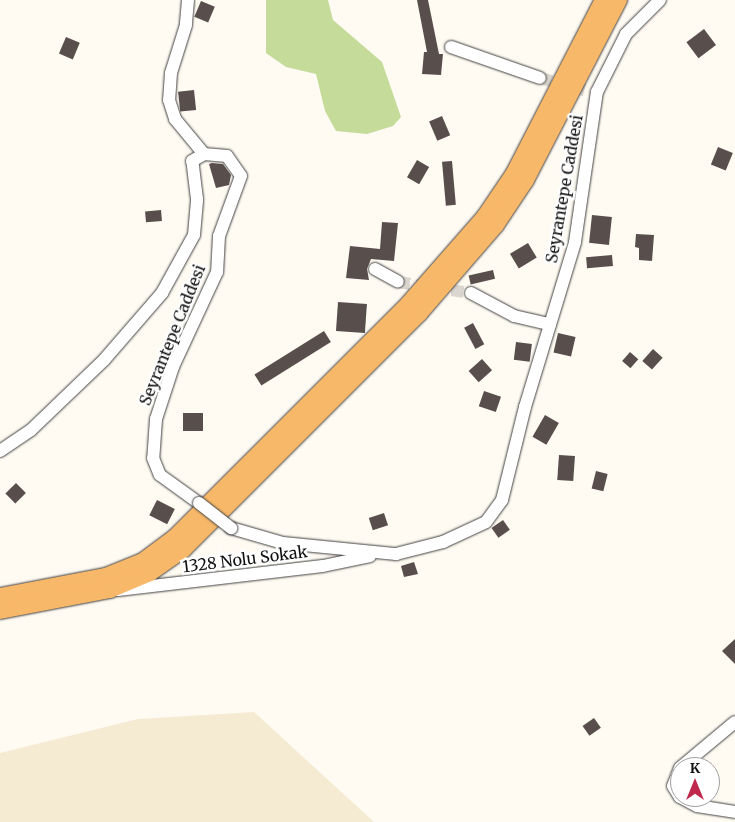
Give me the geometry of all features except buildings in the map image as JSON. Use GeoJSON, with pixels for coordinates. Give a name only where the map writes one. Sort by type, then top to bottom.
{"type":"FeatureCollection","features":[{"type":"Feature","properties":{"kind":"main road"},"geometry":{"type":"LineString","coordinates":[[0,596],[106,576],[143,561],[174,538],[408,304],[484,216],[514,173],[603,0]]}},
{"type":"Feature","properties":{"kind":"main road"},"geometry":{"type":"LineString","coordinates":[[0,611],[107,591],[150,573],[184,550],[419,314],[496,225],[526,180],[619,0]]}},
{"type":"Feature","properties":{"kind":"street"},"geometry":{"type":"LineString","coordinates":[[188,0],[186,25],[171,73],[170,100],[175,119],[204,154]]}},
{"type":"Feature","properties":{"kind":"street","name":"Seyrantepe Caddesi"},"geometry":{"type":"LineString","coordinates":[[0,452],[31,430],[104,360],[162,293],[194,235],[197,199],[192,161],[204,154],[227,156],[241,176],[219,236],[217,272],[173,367],[156,419],[153,458],[160,475],[231,528],[283,543],[396,554],[443,542],[486,522],[502,500],[550,324],[575,242],[597,92],[626,34],[660,0]]}},
{"type":"Feature","properties":{"kind":"street"},"geometry":{"type":"LineString","coordinates":[[450,47],[540,78]]}},
{"type":"Feature","properties":{"kind":"street"},"geometry":{"type":"LineString","coordinates":[[584,90],[597,92]]}},
{"type":"Feature","properties":{"kind":"street"},"geometry":{"type":"LineString","coordinates":[[375,269],[398,282]]}},
{"type":"Feature","properties":{"kind":"street"},"geometry":{"type":"LineString","coordinates":[[472,293],[514,316],[550,324]]}},
{"type":"Feature","properties":{"kind":"street","name":"1328 Nolu Sokak"},"geometry":{"type":"LineString","coordinates":[[107,591],[323,566],[385,553]]}},
{"type":"Feature","properties":{"kind":"street"},"geometry":{"type":"LineString","coordinates":[[692,757],[735,722]]}},
{"type":"Feature","properties":{"kind":"street"},"geometry":{"type":"LineString","coordinates":[[703,807],[735,812]]}},
{"type":"Feature","properties":{"kind":"shaded area"},"geometry":{"type":"Polygon","coordinates":[[[254,712],[374,822],[0,822],[0,753],[138,719],[254,712]]]}},
{"type":"Feature","properties":{"kind":"green space"},"geometry":{"type":"Polygon","coordinates":[[[266,0],[328,0],[333,20],[382,62],[401,117],[393,126],[367,134],[336,131],[325,111],[316,74],[286,67],[266,53],[266,0]]]}},
{"type":"Feature","properties":{"kind":"tunnel"},"geometry":{"type":"LineString","coordinates":[[540,78],[584,90]]}},
{"type":"Feature","properties":{"kind":"tunnel"},"geometry":{"type":"LineString","coordinates":[[398,282],[471,293]]}}]}
